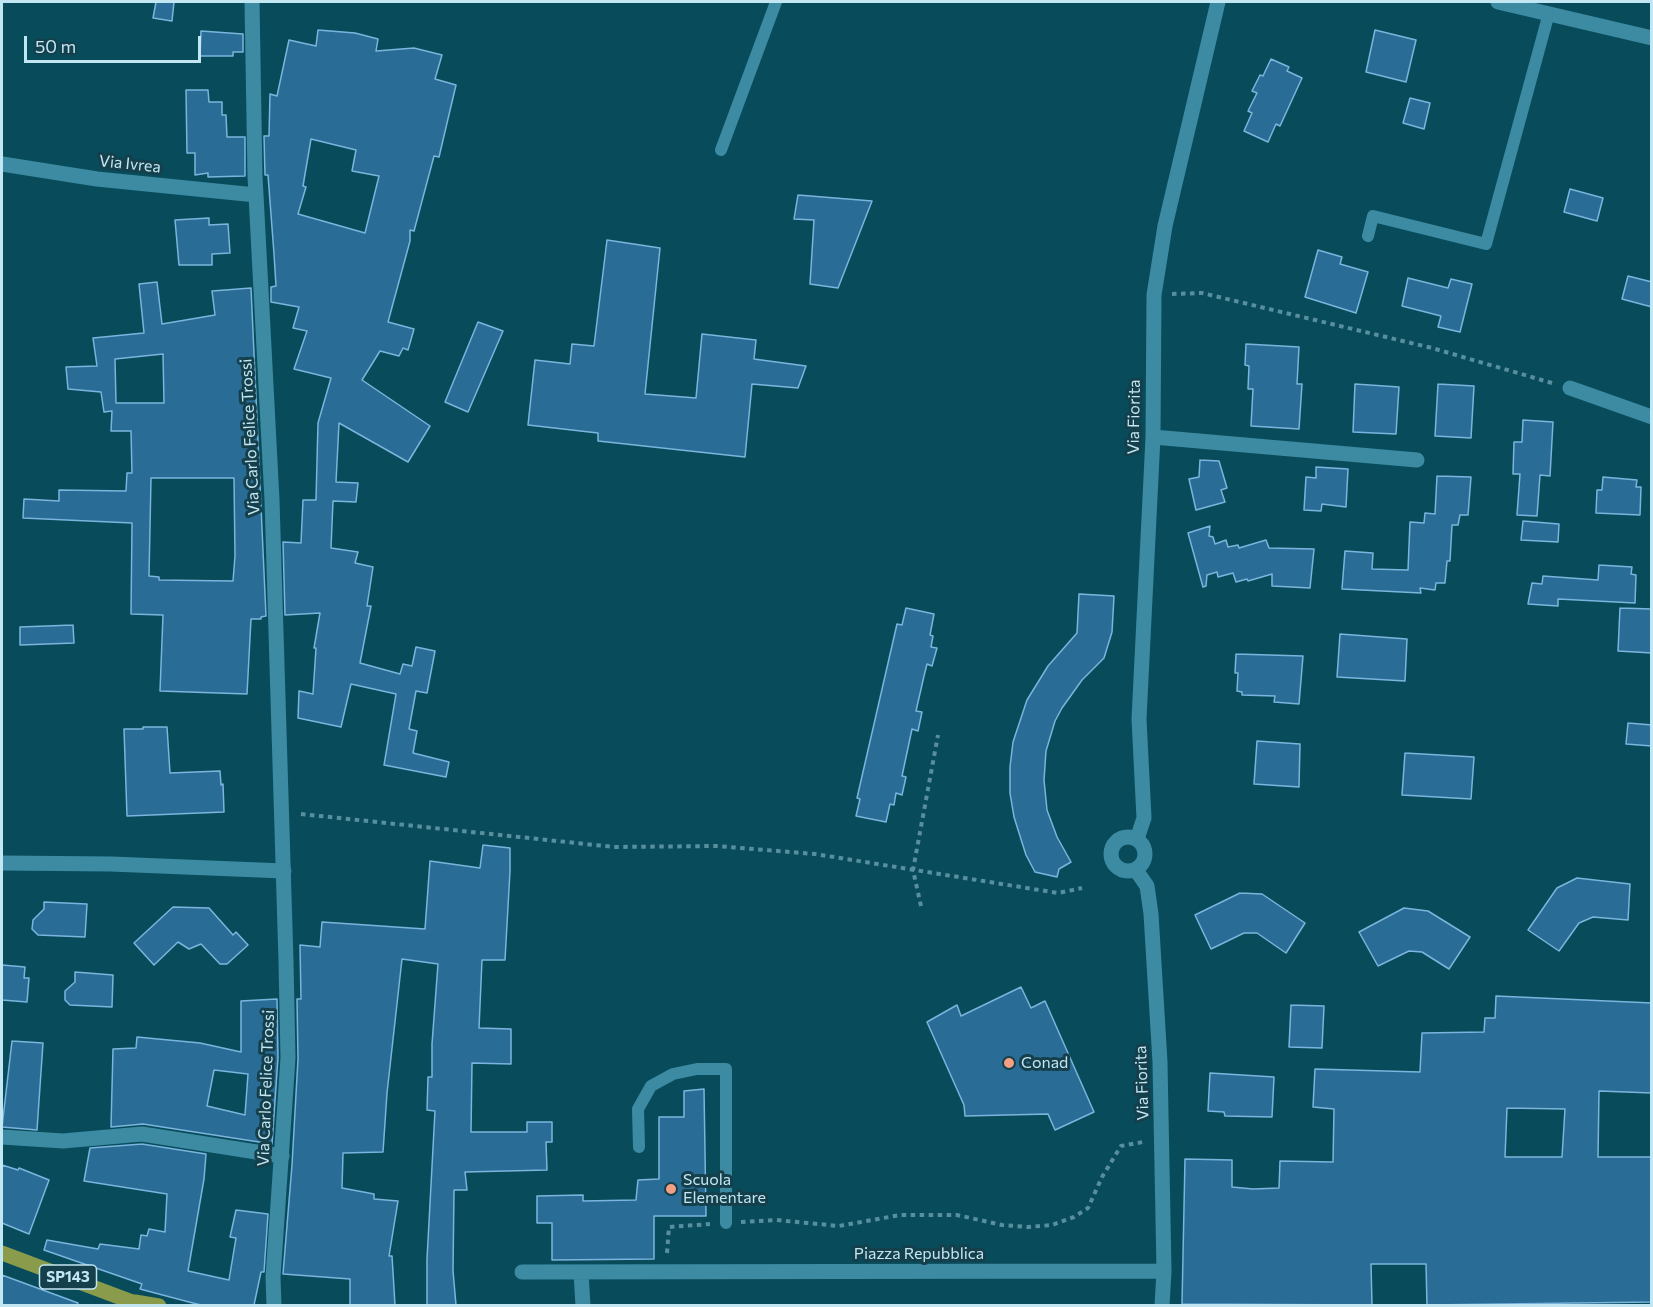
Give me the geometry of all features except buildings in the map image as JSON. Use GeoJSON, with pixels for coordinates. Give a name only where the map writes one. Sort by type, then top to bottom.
{"type":"FeatureCollection","features":[{"type":"Feature","properties":{"kind":"main road","name":"SP143"},"geometry":{"type":"LineString","coordinates":[[2,1253],[139,1304],[159,1305]]}},
{"type":"Feature","properties":{"kind":"street","name":"Via Carlo Felice Trossi"},"geometry":{"type":"LineString","coordinates":[[252,2],[256,195],[272,500],[288,1058],[273,1277],[274,1305]]}},
{"type":"Feature","properties":{"kind":"street","name":"Via Fiorita"},"geometry":{"type":"LineString","coordinates":[[1137,839],[1144,818],[1139,718],[1153,437],[1154,295],[1165,226],[1218,2]]}},
{"type":"Feature","properties":{"kind":"street"},"geometry":{"type":"LineString","coordinates":[[1498,2],[1652,38]]}},
{"type":"Feature","properties":{"kind":"street","name":"Via Ivrea"},"geometry":{"type":"LineString","coordinates":[[2,164],[97,179],[256,195]]}},
{"type":"Feature","properties":{"kind":"street"},"geometry":{"type":"LineString","coordinates":[[1570,388],[1652,417]]}},
{"type":"Feature","properties":{"kind":"street"},"geometry":{"type":"LineString","coordinates":[[1153,437],[1417,460]]}},
{"type":"Feature","properties":{"kind":"street"},"geometry":{"type":"LineString","coordinates":[[1129,837],[1137,839],[1145,851],[1142,865],[1136,870],[1122,871],[1113,862],[1112,850],[1118,840],[1129,837]]}},
{"type":"Feature","properties":{"kind":"street"},"geometry":{"type":"LineString","coordinates":[[2,863],[111,864],[284,871]]}},
{"type":"Feature","properties":{"kind":"street","name":"Via Fiorita"},"geometry":{"type":"LineString","coordinates":[[1136,870],[1147,886],[1151,914],[1160,1062],[1164,1271],[1158,1303]]}},
{"type":"Feature","properties":{"kind":"street"},"geometry":{"type":"LineString","coordinates":[[2,1137],[63,1140],[142,1134],[282,1156]]}},
{"type":"Feature","properties":{"kind":"street","name":"Piazza Repubblica"},"geometry":{"type":"LineString","coordinates":[[522,1272],[1164,1271]]}},
{"type":"Feature","properties":{"kind":"street"},"geometry":{"type":"LineString","coordinates":[[581,1272],[583,1305]]}},
{"type":"Feature","properties":{"kind":"lane"},"geometry":{"type":"LineString","coordinates":[[721,150],[776,2]]}},
{"type":"Feature","properties":{"kind":"lane"},"geometry":{"type":"LineString","coordinates":[[1368,236],[1373,216],[1486,244],[1548,14]]}},
{"type":"Feature","properties":{"kind":"lane"},"geometry":{"type":"LineString","coordinates":[[639,1147],[638,1109],[651,1086],[673,1074],[697,1069],[726,1070],[726,1223]]}},
{"type":"Feature","properties":{"kind":"path"},"geometry":{"type":"LineString","coordinates":[[1154,295],[1202,293],[1431,348],[1570,388]]}},
{"type":"Feature","properties":{"kind":"path"},"geometry":{"type":"LineString","coordinates":[[921,906],[913,870],[938,735]]}},
{"type":"Feature","properties":{"kind":"path"},"geometry":{"type":"LineString","coordinates":[[282,812],[614,847],[716,846],[815,854],[1058,893],[1082,888]]}},
{"type":"Feature","properties":{"kind":"path"},"geometry":{"type":"LineString","coordinates":[[671,1271],[669,1227],[776,1220],[839,1226],[900,1215],[957,1215],[1002,1225],[1028,1227],[1052,1225],[1074,1217],[1088,1208],[1102,1177],[1121,1146],[1162,1140]]}},
{"type":"Feature","properties":{"kind":"place","name":"Conad"},"geometry":{"type":"Point","coordinates":[1009,1063]}},
{"type":"Feature","properties":{"kind":"place","name":"Scuola Elementare"},"geometry":{"type":"Point","coordinates":[671,1189]}}]}
